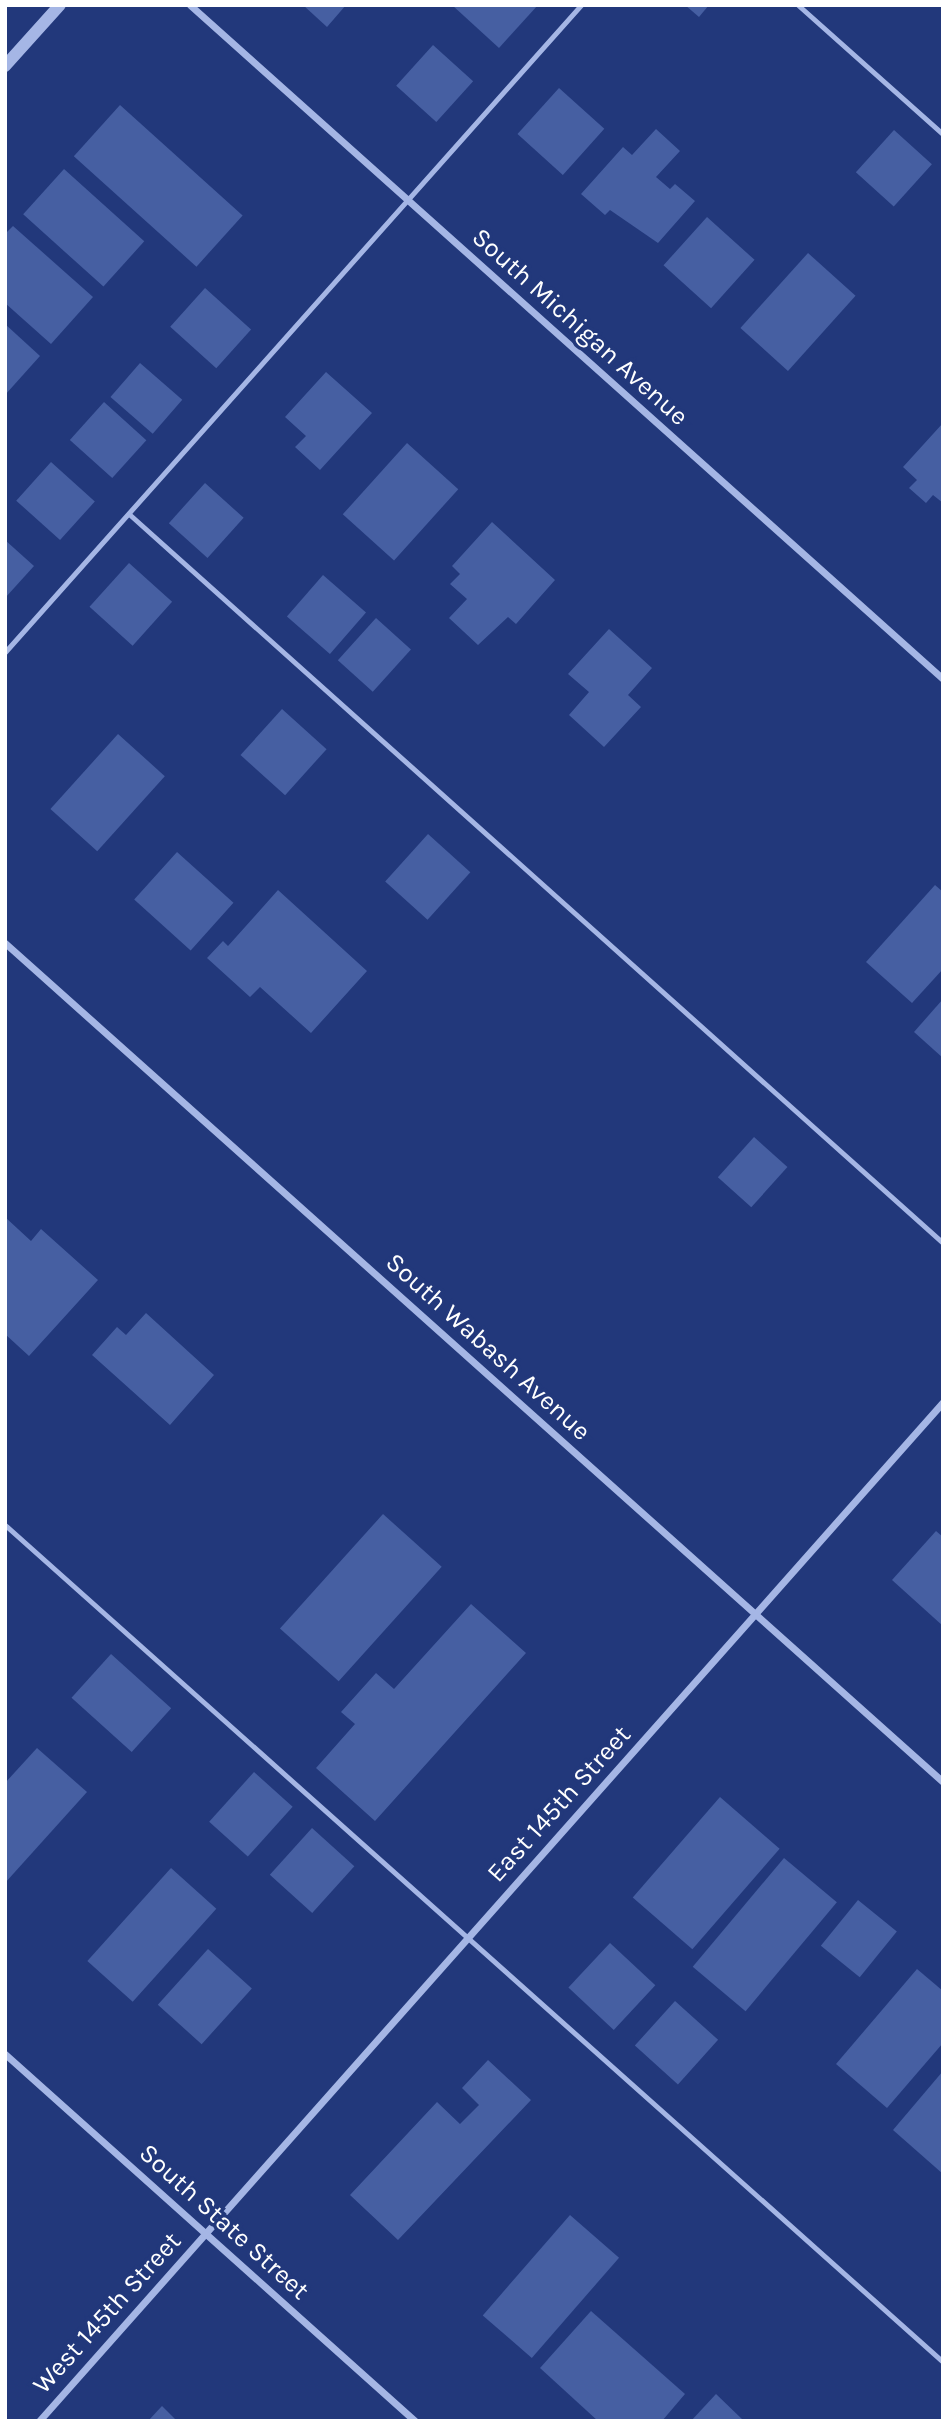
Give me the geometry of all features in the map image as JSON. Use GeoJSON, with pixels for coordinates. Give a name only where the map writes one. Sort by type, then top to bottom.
{"type":"FeatureCollection","features":[{"type":"Feature","properties":{"kind":"street"},"geometry":{"type":"LineString","coordinates":[[5,66],[60,5]]}},
{"type":"Feature","properties":{"kind":"street","name":"South Michigan Avenue"},"geometry":{"type":"LineString","coordinates":[[190,5],[943,680]]}},
{"type":"Feature","properties":{"kind":"street","name":"South Wabash Avenue"},"geometry":{"type":"LineString","coordinates":[[5,943],[943,1782]]}},
{"type":"Feature","properties":{"kind":"street","name":"East 145th Street"},"geometry":{"type":"LineString","coordinates":[[206,2233],[943,1402]]}},
{"type":"Feature","properties":{"kind":"street","name":"South State Street"},"geometry":{"type":"LineString","coordinates":[[5,2054],[415,2421]]}},
{"type":"Feature","properties":{"kind":"street","name":"West 145th Street"},"geometry":{"type":"LineString","coordinates":[[38,2421],[206,2233]]}},
{"type":"Feature","properties":{"kind":"lane"},"geometry":{"type":"LineString","coordinates":[[5,652],[581,5]]}},
{"type":"Feature","properties":{"kind":"lane"},"geometry":{"type":"LineString","coordinates":[[799,5],[943,134]]}},
{"type":"Feature","properties":{"kind":"lane"},"geometry":{"type":"LineString","coordinates":[[129,514],[943,1243]]}},
{"type":"Feature","properties":{"kind":"lane"},"geometry":{"type":"LineString","coordinates":[[5,1525],[943,2362]]}},
{"type":"Feature","properties":{"kind":"building"},"geometry":{"type":"Polygon","coordinates":[[[303,5],[346,5],[327,27],[303,5]]]}},
{"type":"Feature","properties":{"kind":"building"},"geometry":{"type":"Polygon","coordinates":[[[452,5],[538,5],[499,48],[452,5]]]}},
{"type":"Feature","properties":{"kind":"building"},"geometry":{"type":"Polygon","coordinates":[[[685,5],[709,5],[699,17],[685,5]]]}},
{"type":"Feature","properties":{"kind":"building"},"geometry":{"type":"Polygon","coordinates":[[[433,45],[473,81],[436,122],[396,86],[433,45]]]}},
{"type":"Feature","properties":{"kind":"building"},"geometry":{"type":"Polygon","coordinates":[[[559,88],[604,129],[563,175],[518,134],[559,88]]]}},
{"type":"Feature","properties":{"kind":"building"},"geometry":{"type":"Polygon","coordinates":[[[120,105],[243,215],[196,267],[74,156],[120,105]]]}},
{"type":"Feature","properties":{"kind":"building"},"geometry":{"type":"Polygon","coordinates":[[[656,129],[680,151],[656,177],[670,189],[675,184],[695,201],[658,243],[610,210],[605,215],[581,194],[623,147],[632,155],[656,129]]]}},
{"type":"Feature","properties":{"kind":"building"},"geometry":{"type":"Polygon","coordinates":[[[894,130],[932,164],[894,206],[856,172],[894,130]]]}},
{"type":"Feature","properties":{"kind":"building"},"geometry":{"type":"Polygon","coordinates":[[[64,169],[144,241],[103,287],[23,214],[64,169]]]}},
{"type":"Feature","properties":{"kind":"building"},"geometry":{"type":"Polygon","coordinates":[[[707,217],[755,260],[711,308],[664,265],[707,217]]]}},
{"type":"Feature","properties":{"kind":"building"},"geometry":{"type":"Polygon","coordinates":[[[13,226],[93,297],[51,344],[5,303],[5,234],[13,226]]]}},
{"type":"Feature","properties":{"kind":"building"},"geometry":{"type":"Polygon","coordinates":[[[808,253],[856,296],[788,371],[740,328],[808,253]]]}},
{"type":"Feature","properties":{"kind":"building"},"geometry":{"type":"Polygon","coordinates":[[[205,288],[251,329],[216,368],[170,327],[205,288]]]}},
{"type":"Feature","properties":{"kind":"building"},"geometry":{"type":"Polygon","coordinates":[[[5,324],[40,356],[5,395],[5,324]]]}},
{"type":"Feature","properties":{"kind":"building"},"geometry":{"type":"Polygon","coordinates":[[[140,363],[182,400],[153,434],[110,397],[140,363]]]}},
{"type":"Feature","properties":{"kind":"building"},"geometry":{"type":"Polygon","coordinates":[[[326,372],[372,413],[320,470],[295,447],[306,436],[285,417],[326,372]]]}},
{"type":"Feature","properties":{"kind":"building"},"geometry":{"type":"Polygon","coordinates":[[[104,402],[146,440],[112,478],[70,440],[104,402]]]}},
{"type":"Feature","properties":{"kind":"building"},"geometry":{"type":"Polygon","coordinates":[[[943,423],[943,503],[933,495],[926,503],[909,488],[917,480],[903,467],[943,423]]]}},
{"type":"Feature","properties":{"kind":"building"},"geometry":{"type":"Polygon","coordinates":[[[407,443],[458,489],[394,561],[343,514],[407,443]]]}},
{"type":"Feature","properties":{"kind":"building"},"geometry":{"type":"Polygon","coordinates":[[[51,462],[95,501],[60,540],[16,501],[51,462]]]}},
{"type":"Feature","properties":{"kind":"building"},"geometry":{"type":"Polygon","coordinates":[[[205,483],[244,518],[208,558],[169,523],[205,483]]]}},
{"type":"Feature","properties":{"kind":"building"},"geometry":{"type":"Polygon","coordinates":[[[492,522],[555,580],[516,624],[508,617],[478,645],[449,618],[467,599],[450,584],[460,574],[452,566],[492,522]]]}},
{"type":"Feature","properties":{"kind":"building"},"geometry":{"type":"Polygon","coordinates":[[[5,540],[34,566],[5,598],[5,540]]]}},
{"type":"Feature","properties":{"kind":"building"},"geometry":{"type":"Polygon","coordinates":[[[129,563],[172,602],[133,646],[90,607],[129,563]]]}},
{"type":"Feature","properties":{"kind":"building"},"geometry":{"type":"Polygon","coordinates":[[[323,575],[366,612],[330,654],[287,617],[323,575]]]}},
{"type":"Feature","properties":{"kind":"building"},"geometry":{"type":"Polygon","coordinates":[[[376,618],[411,649],[373,692],[338,660],[376,618]]]}},
{"type":"Feature","properties":{"kind":"building"},"geometry":{"type":"Polygon","coordinates":[[[609,629],[652,668],[628,695],[641,707],[604,747],[569,715],[589,692],[568,674],[609,629]]]}},
{"type":"Feature","properties":{"kind":"building"},"geometry":{"type":"Polygon","coordinates":[[[282,709],[327,749],[285,795],[241,755],[282,709]]]}},
{"type":"Feature","properties":{"kind":"building"},"geometry":{"type":"Polygon","coordinates":[[[118,734],[165,776],[97,851],[50,809],[118,734]]]}},
{"type":"Feature","properties":{"kind":"building"},"geometry":{"type":"Polygon","coordinates":[[[428,834],[470,872],[428,920],[385,882],[428,834]]]}},
{"type":"Feature","properties":{"kind":"building"},"geometry":{"type":"Polygon","coordinates":[[[177,852],[233,903],[191,950],[134,900],[177,852]]]}},
{"type":"Feature","properties":{"kind":"building"},"geometry":{"type":"Polygon","coordinates":[[[935,885],[943,892],[943,969],[912,1003],[866,962],[935,885]]]}},
{"type":"Feature","properties":{"kind":"building"},"geometry":{"type":"Polygon","coordinates":[[[278,890],[367,971],[311,1033],[260,987],[250,997],[207,958],[223,941],[228,946],[278,890]]]}},
{"type":"Feature","properties":{"kind":"building"},"geometry":{"type":"Polygon","coordinates":[[[943,999],[943,1058],[914,1032],[943,999]]]}},
{"type":"Feature","properties":{"kind":"building"},"geometry":{"type":"Polygon","coordinates":[[[754,1137],[787,1167],[751,1207],[718,1177],[754,1137]]]}},
{"type":"Feature","properties":{"kind":"building"},"geometry":{"type":"Polygon","coordinates":[[[5,1217],[31,1241],[41,1229],[98,1280],[29,1356],[5,1334],[5,1217]]]}},
{"type":"Feature","properties":{"kind":"building"},"geometry":{"type":"Polygon","coordinates":[[[146,1313],[214,1375],[170,1425],[92,1355],[117,1327],[126,1335],[146,1313]]]}},
{"type":"Feature","properties":{"kind":"building"},"geometry":{"type":"Polygon","coordinates":[[[383,1514],[442,1567],[339,1681],[280,1628],[383,1514]]]}},
{"type":"Feature","properties":{"kind":"building"},"geometry":{"type":"Polygon","coordinates":[[[936,1531],[943,1537],[943,1626],[892,1580],[936,1531]]]}},
{"type":"Feature","properties":{"kind":"building"},"geometry":{"type":"Polygon","coordinates":[[[471,1604],[526,1653],[375,1821],[316,1768],[355,1724],[341,1712],[376,1673],[394,1689],[471,1604]]]}},
{"type":"Feature","properties":{"kind":"building"},"geometry":{"type":"Polygon","coordinates":[[[111,1654],[171,1708],[132,1752],[72,1698],[111,1654]]]}},
{"type":"Feature","properties":{"kind":"building"},"geometry":{"type":"Polygon","coordinates":[[[37,1748],[87,1792],[5,1883],[5,1783],[37,1748]]]}},
{"type":"Feature","properties":{"kind":"building"},"geometry":{"type":"Polygon","coordinates":[[[254,1772],[293,1807],[248,1857],[209,1822],[254,1772]]]}},
{"type":"Feature","properties":{"kind":"building"},"geometry":{"type":"Polygon","coordinates":[[[720,1797],[780,1849],[692,1949],[633,1897],[720,1797]]]}},
{"type":"Feature","properties":{"kind":"building"},"geometry":{"type":"Polygon","coordinates":[[[312,1828],[354,1866],[312,1913],[270,1875],[312,1828]]]}},
{"type":"Feature","properties":{"kind":"building"},"geometry":{"type":"Polygon","coordinates":[[[784,1858],[837,1902],[746,2011],[693,1967],[784,1858]]]}},
{"type":"Feature","properties":{"kind":"building"},"geometry":{"type":"Polygon","coordinates":[[[171,1868],[216,1909],[133,2002],[87,1961],[171,1868]]]}},
{"type":"Feature","properties":{"kind":"building"},"geometry":{"type":"Polygon","coordinates":[[[858,1900],[897,1931],[860,1977],[821,1946],[858,1900]]]}},
{"type":"Feature","properties":{"kind":"building"},"geometry":{"type":"Polygon","coordinates":[[[610,1943],[655,1985],[614,2030],[568,1988],[610,1943]]]}},
{"type":"Feature","properties":{"kind":"building"},"geometry":{"type":"Polygon","coordinates":[[[208,1949],[252,1988],[202,2044],[158,2005],[208,1949]]]}},
{"type":"Feature","properties":{"kind":"building"},"geometry":{"type":"Polygon","coordinates":[[[917,1969],[943,1991],[943,2043],[887,2108],[836,2064],[917,1969]]]}},
{"type":"Feature","properties":{"kind":"building"},"geometry":{"type":"Polygon","coordinates":[[[675,2001],[718,2040],[678,2084],[635,2046],[675,2001]]]}},
{"type":"Feature","properties":{"kind":"building"},"geometry":{"type":"Polygon","coordinates":[[[488,2060],[531,2100],[398,2240],[350,2195],[437,2102],[460,2124],[479,2105],[462,2088],[488,2060]]]}},
{"type":"Feature","properties":{"kind":"building"},"geometry":{"type":"Polygon","coordinates":[[[943,2071],[943,2174],[893,2130],[943,2071]]]}},
{"type":"Feature","properties":{"kind":"building"},"geometry":{"type":"Polygon","coordinates":[[[570,2215],[619,2258],[532,2358],[483,2315],[570,2215]]]}},
{"type":"Feature","properties":{"kind":"building"},"geometry":{"type":"Polygon","coordinates":[[[591,2311],[685,2394],[662,2421],[598,2421],[540,2368],[591,2311]]]}},
{"type":"Feature","properties":{"kind":"building"},"geometry":{"type":"Polygon","coordinates":[[[716,2394],[744,2421],[691,2421],[716,2394]]]}},
{"type":"Feature","properties":{"kind":"building"},"geometry":{"type":"Polygon","coordinates":[[[162,2406],[177,2421],[148,2421],[162,2406]]]}}]}
